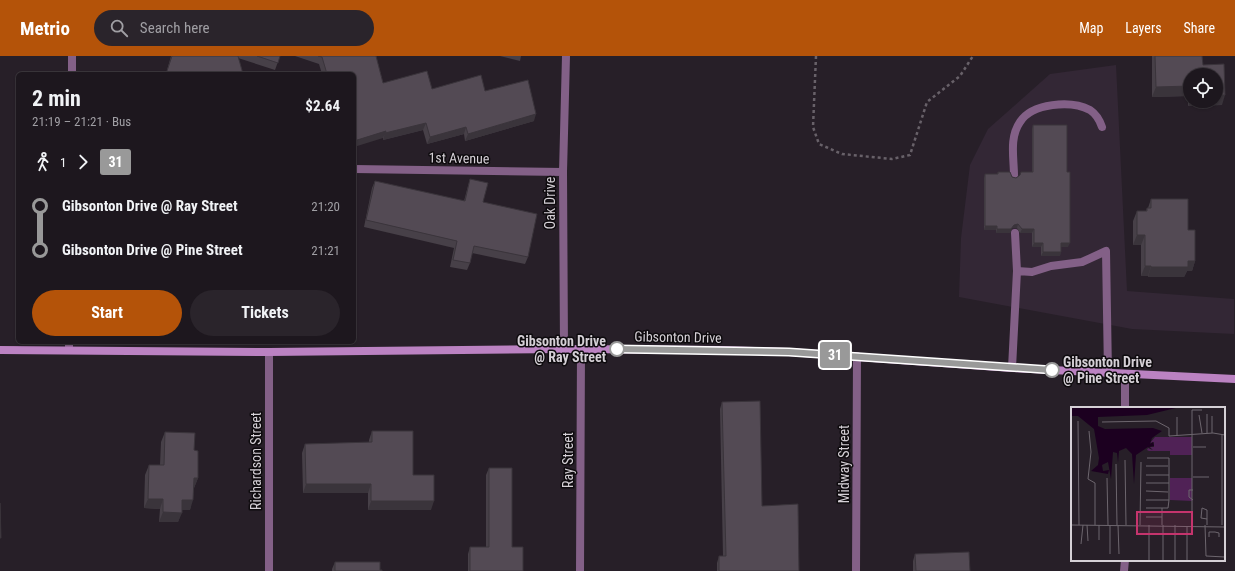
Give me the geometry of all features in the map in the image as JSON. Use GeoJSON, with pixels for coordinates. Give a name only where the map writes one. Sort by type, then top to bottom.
{"type":"FeatureCollection","features":[{"type":"Feature","properties":{"kind":"main road","name":"Gibsonton Drive"},"geometry":{"type":"LineString","coordinates":[[0,350],[69,346],[269,352],[564,349],[766,351],[857,356],[1012,368],[1235,379]]}},
{"type":"Feature","properties":{"kind":"street"},"geometry":{"type":"LineString","coordinates":[[72,56],[72,72]]}},
{"type":"Feature","properties":{"kind":"street","name":"Oak Drive"},"geometry":{"type":"LineString","coordinates":[[564,349],[563,172],[566,56]]}},
{"type":"Feature","properties":{"kind":"street"},"geometry":{"type":"LineString","coordinates":[[1014,176],[1013,138],[1020,122],[1030,112],[1043,107],[1061,105],[1076,106],[1091,111],[1099,119],[1102,127]]}},
{"type":"Feature","properties":{"kind":"street","name":"1st Avenue"},"geometry":{"type":"LineString","coordinates":[[356,169],[563,172]]}},
{"type":"Feature","properties":{"kind":"street"},"geometry":{"type":"LineString","coordinates":[[1012,368],[1017,271],[1015,233]]}},
{"type":"Feature","properties":{"kind":"street"},"geometry":{"type":"LineString","coordinates":[[1017,271],[1032,272],[1051,266],[1082,262],[1090,260],[1106,250],[1108,373]]}},
{"type":"Feature","properties":{"kind":"street","name":"Ray Street"},"geometry":{"type":"LineString","coordinates":[[580,571],[581,349]]}},
{"type":"Feature","properties":{"kind":"street","name":"Richardson Street"},"geometry":{"type":"LineString","coordinates":[[269,352],[269,571]]}},
{"type":"Feature","properties":{"kind":"street","name":"Midway Street"},"geometry":{"type":"LineString","coordinates":[[856,571],[857,356]]}},
{"type":"Feature","properties":{"kind":"street"},"geometry":{"type":"LineString","coordinates":[[1125,374],[1125,407]]}},
{"type":"Feature","properties":{"kind":"path"},"geometry":{"type":"LineString","coordinates":[[816,56],[813,127],[819,144],[842,154],[892,159],[910,155],[927,102],[960,76],[973,56]]}},
{"type":"Feature","properties":{"kind":"shaded area"},"geometry":{"type":"Polygon","coordinates":[[[1116,65],[1127,291],[1234,299],[1234,334],[1132,329],[959,297],[961,238],[970,165],[988,129],[1050,74],[1116,65]]]}},
{"type":"Feature","properties":{"kind":"building"},"geometry":{"type":"Polygon","coordinates":[[[172,56],[238,56],[242,72],[167,72],[172,56]]]}},
{"type":"Feature","properties":{"kind":"building"},"geometry":{"type":"Polygon","coordinates":[[[257,56],[280,56],[278,63],[257,56]]]}},
{"type":"Feature","properties":{"kind":"building"},"geometry":{"type":"Polygon","coordinates":[[[318,56],[376,56],[383,83],[427,71],[432,89],[481,75],[485,91],[528,80],[536,114],[468,134],[466,127],[430,137],[426,123],[385,133],[386,131],[356,140],[356,72],[326,72],[322,57],[318,56]]]}},
{"type":"Feature","properties":{"kind":"building"},"geometry":{"type":"Polygon","coordinates":[[[1155,56],[1202,56],[1203,65],[1224,64],[1225,95],[1223,95],[1223,68],[1183,68],[1183,86],[1156,87],[1155,56]]]}},
{"type":"Feature","properties":{"kind":"building"},"geometry":{"type":"Polygon","coordinates":[[[1033,125],[1067,125],[1067,172],[1070,172],[1070,243],[1061,243],[1061,252],[1043,252],[1043,243],[1034,243],[1034,229],[1022,229],[1018,224],[1014,225],[1011,229],[997,229],[997,226],[985,226],[985,174],[1010,172],[1012,177],[1016,178],[1021,172],[1033,172],[1033,125]]]}},
{"type":"Feature","properties":{"kind":"building"},"geometry":{"type":"Polygon","coordinates":[[[470,179],[488,183],[483,202],[537,214],[528,257],[474,246],[470,263],[453,260],[457,241],[366,220],[375,181],[465,201],[470,179]]]}},
{"type":"Feature","properties":{"kind":"building"},"geometry":{"type":"Polygon","coordinates":[[[1151,199],[1188,199],[1188,230],[1195,230],[1195,261],[1188,261],[1188,267],[1145,266],[1145,235],[1137,235],[1137,211],[1147,211],[1147,208],[1151,208],[1151,199]]]}},
{"type":"Feature","properties":{"kind":"building"},"geometry":{"type":"Polygon","coordinates":[[[760,401],[762,506],[798,504],[799,571],[719,571],[719,556],[726,556],[722,402],[760,401]]]}},
{"type":"Feature","properties":{"kind":"building"},"geometry":{"type":"Polygon","coordinates":[[[372,431],[413,431],[413,475],[434,475],[434,501],[371,501],[371,484],[306,484],[305,444],[372,442],[372,431]]]}},
{"type":"Feature","properties":{"kind":"building"},"geometry":{"type":"Polygon","coordinates":[[[165,432],[195,433],[194,450],[198,451],[198,478],[194,478],[193,500],[182,500],[182,513],[163,512],[163,499],[148,499],[149,465],[164,465],[165,432]]]}},
{"type":"Feature","properties":{"kind":"building"},"geometry":{"type":"Polygon","coordinates":[[[489,468],[512,468],[512,547],[523,547],[523,571],[470,571],[470,547],[489,547],[489,468]]]}},
{"type":"Feature","properties":{"kind":"building"},"geometry":{"type":"Polygon","coordinates":[[[0,503],[1,538],[0,538],[0,503]]]}},
{"type":"Feature","properties":{"kind":"building"},"geometry":{"type":"Polygon","coordinates":[[[969,552],[970,571],[916,571],[915,554],[969,552]]]}},
{"type":"Feature","properties":{"kind":"building"},"geometry":{"type":"Polygon","coordinates":[[[335,562],[380,562],[380,570],[382,571],[335,571],[335,562]]]}},
{"type":"Feature","properties":{"kind":"bus line","name":"31"},"geometry":{"type":"LineString","coordinates":[[617,349],[789,352],[1052,370]]}},
{"type":"Feature","properties":{"kind":"place","name":"Gibsonton Drive @ Ray Street"},"geometry":{"type":"Point","coordinates":[617,349]}},
{"type":"Feature","properties":{"kind":"place","name":"Gibsonton Drive @ Pine Street"},"geometry":{"type":"Point","coordinates":[1052,370]}}]}
